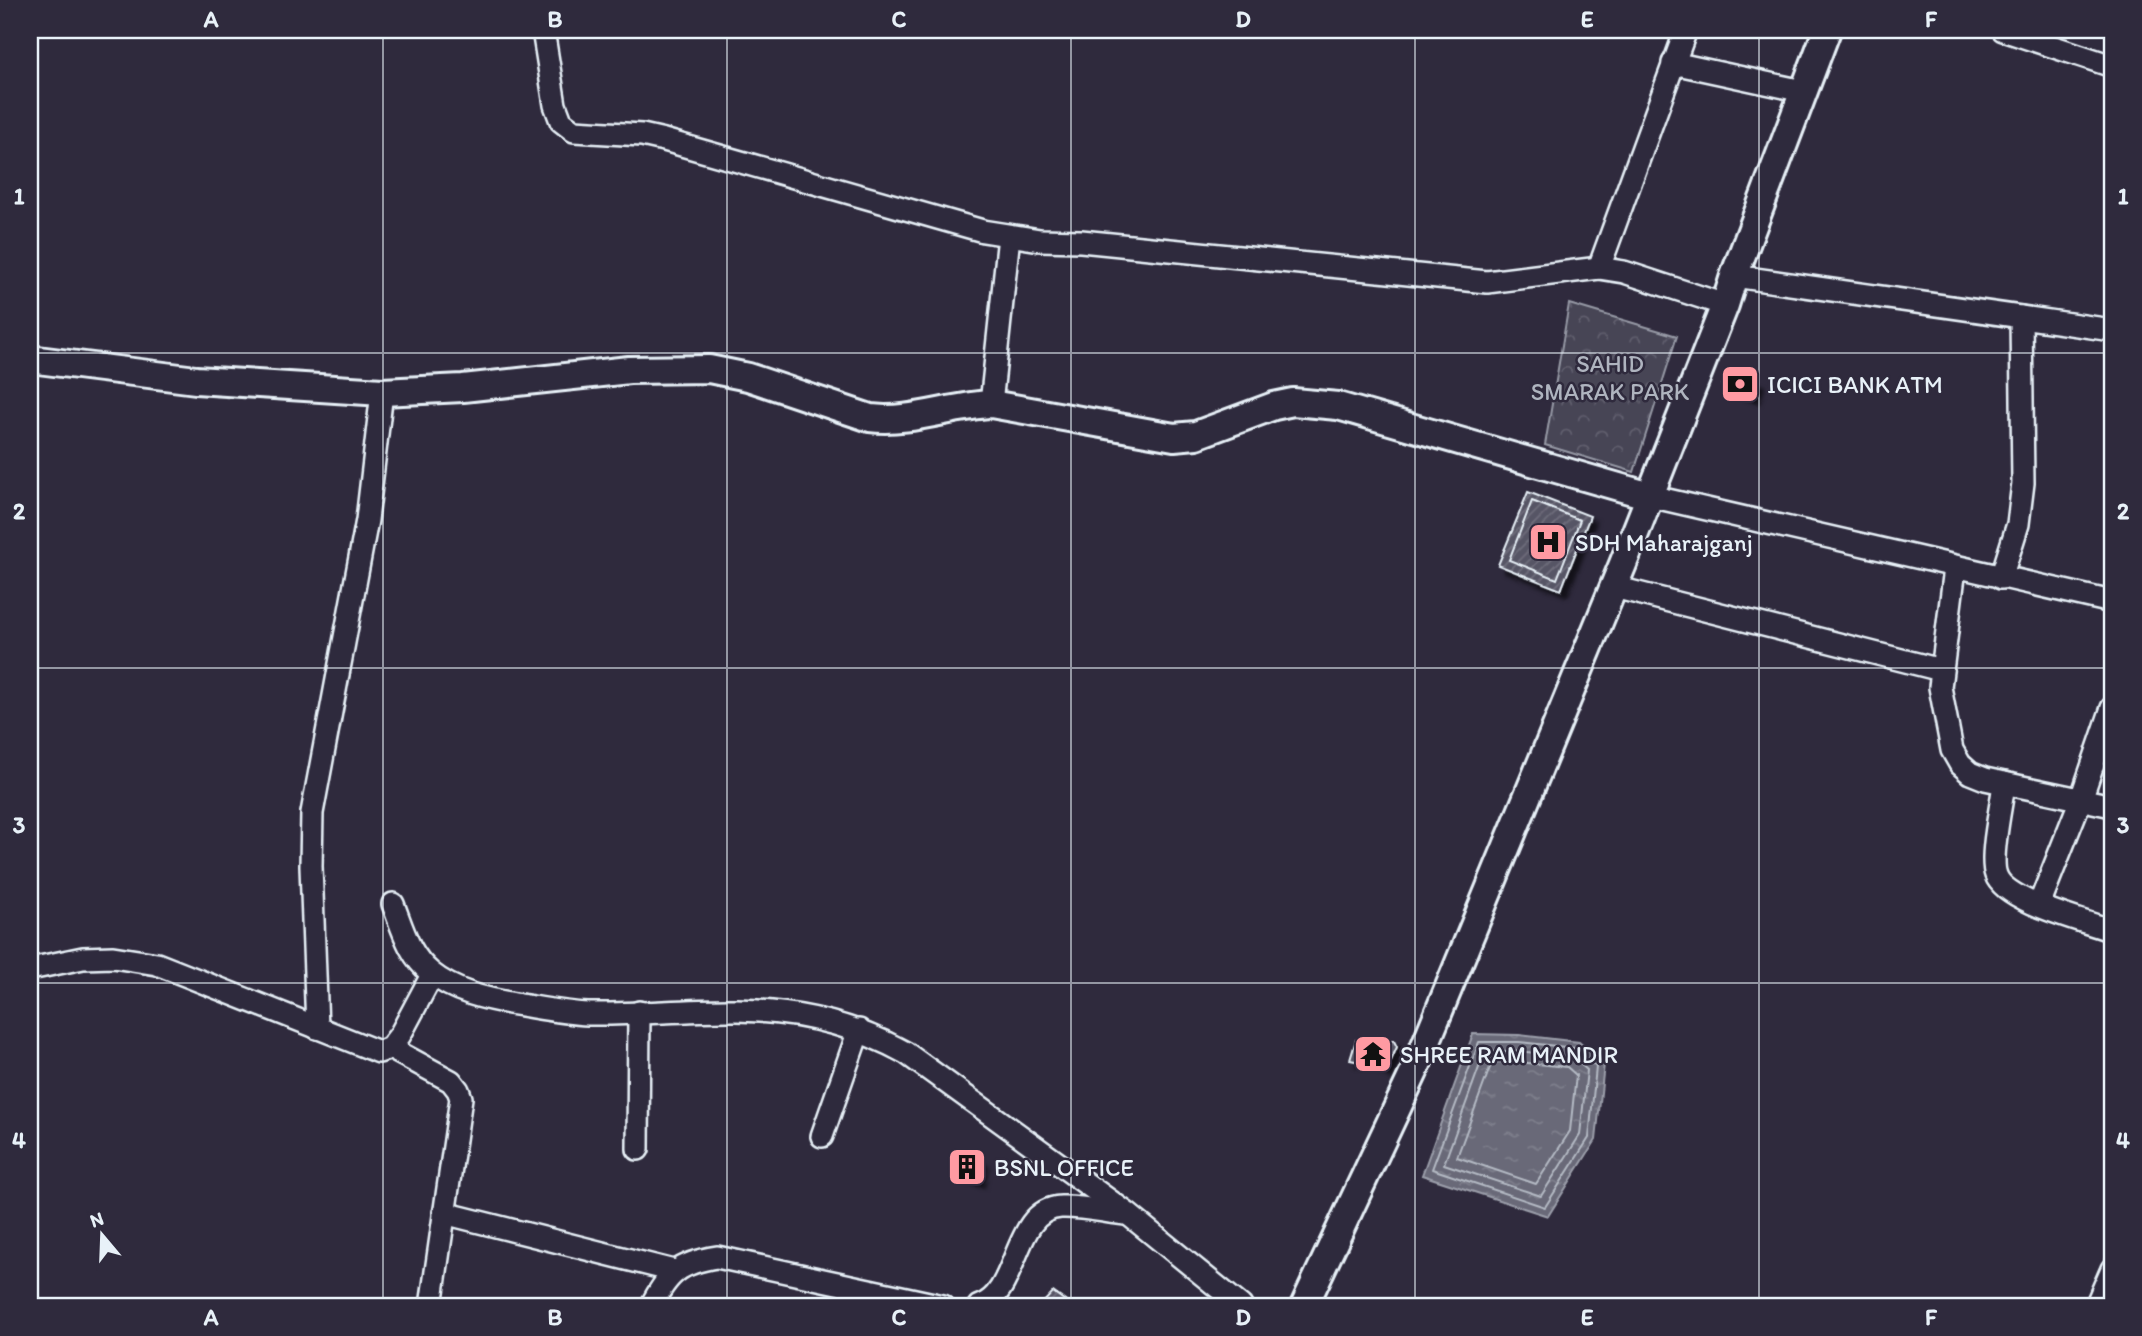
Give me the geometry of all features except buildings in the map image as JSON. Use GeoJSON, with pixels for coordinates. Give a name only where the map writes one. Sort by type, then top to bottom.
{"type":"FeatureCollection","features":[{"type":"Feature","properties":{"kind":"street"},"geometry":{"type":"LineString","coordinates":[[543,30],[555,105],[561,121],[574,131],[642,135],[664,140],[983,231],[1009,236],[1488,282],[1599,268],[1624,272],[1725,305]]}},
{"type":"Feature","properties":{"kind":"street"},"geometry":{"type":"LineString","coordinates":[[1599,268],[1686,30]]}},
{"type":"Feature","properties":{"kind":"street"},"geometry":{"type":"LineString","coordinates":[[1304,1306],[1414,1072],[1614,587],[1725,305],[1802,91],[1827,30]]}},
{"type":"Feature","properties":{"kind":"street"},"geometry":{"type":"LineString","coordinates":[[2003,30],[2112,66]]}},
{"type":"Feature","properties":{"kind":"street"},"geometry":{"type":"LineString","coordinates":[[1673,63],[1802,91]]}},
{"type":"Feature","properties":{"kind":"street"},"geometry":{"type":"LineString","coordinates":[[991,404],[1009,236]]}},
{"type":"Feature","properties":{"kind":"street"},"geometry":{"type":"LineString","coordinates":[[1734,276],[2112,330]]}},
{"type":"Feature","properties":{"kind":"street"},"geometry":{"type":"LineString","coordinates":[[2001,578],[2018,524],[2023,483],[2021,317]]}},
{"type":"Feature","properties":{"kind":"street"},"geometry":{"type":"LineString","coordinates":[[30,359],[196,380],[382,392],[463,388],[629,370],[687,368],[730,372],[878,419],[904,418],[971,405],[991,404],[1174,437],[1196,435],[1293,402],[1338,406],[1650,496],[2112,602]]}},
{"type":"Feature","properties":{"kind":"street"},"geometry":{"type":"LineString","coordinates":[[317,1028],[310,848],[312,813],[367,520],[382,392]]}},
{"type":"Feature","properties":{"kind":"street"},"geometry":{"type":"LineString","coordinates":[[1955,568],[1941,670],[1942,699],[1952,750],[1960,764],[1970,773],[2004,783],[2112,806]]}},
{"type":"Feature","properties":{"kind":"street"},"geometry":{"type":"LineString","coordinates":[[1614,587],[1941,670]]}},
{"type":"Feature","properties":{"kind":"street"},"geometry":{"type":"LineString","coordinates":[[2039,905],[2081,799],[2112,708]]}},
{"type":"Feature","properties":{"kind":"street"},"geometry":{"type":"LineString","coordinates":[[2004,783],[1994,860],[1996,876],[2012,894],[2112,930]]}},
{"type":"Feature","properties":{"kind":"street"},"geometry":{"type":"LineString","coordinates":[[393,904],[409,947],[432,975],[486,999],[552,1012],[592,1014],[738,1010],[807,1017],[859,1030],[905,1053],[1128,1214],[1241,1306]]}},
{"type":"Feature","properties":{"kind":"street"},"geometry":{"type":"LineString","coordinates":[[30,969],[83,958],[136,960],[157,964],[379,1052],[390,1048],[400,1035],[432,975]]}},
{"type":"Feature","properties":{"kind":"street"},"geometry":{"type":"LineString","coordinates":[[638,1149],[639,1012]]}},
{"type":"Feature","properties":{"kind":"street"},"geometry":{"type":"LineString","coordinates":[[822,1136],[859,1030]]}},
{"type":"Feature","properties":{"kind":"street"},"geometry":{"type":"LineString","coordinates":[[390,1048],[450,1082],[461,1098],[430,1306]]}},
{"type":"Feature","properties":{"kind":"street"},"geometry":{"type":"LineString","coordinates":[[979,1306],[984,1305],[998,1291],[1030,1225],[1044,1211],[1060,1206],[1128,1214]]}},
{"type":"Feature","properties":{"kind":"street"},"geometry":{"type":"LineString","coordinates":[[444,1213],[674,1271]]}},
{"type":"Feature","properties":{"kind":"street"},"geometry":{"type":"LineString","coordinates":[[651,1306],[661,1286],[674,1271],[694,1261],[717,1257],[943,1306]]}},
{"type":"Feature","properties":{"kind":"street"},"geometry":{"type":"LineString","coordinates":[[2096,1306],[2112,1269]]}},
{"type":"Feature","properties":{"kind":"green space","name":"SAHID SMARAK PARK"},"geometry":{"type":"Polygon","coordinates":[[[1569,304],[1677,336],[1634,472],[1545,445],[1569,304]]]}},
{"type":"Feature","properties":{"kind":"water"},"geometry":{"type":"Polygon","coordinates":[[[1473,1034],[1519,1035],[1579,1042],[1604,1064],[1596,1140],[1548,1216],[1422,1175],[1473,1034]]]}},
{"type":"Feature","properties":{"kind":"place","name":"ICICI BANK ATM"},"geometry":{"type":"Point","coordinates":[1740,384]}},
{"type":"Feature","properties":{"kind":"place","name":"SDH Maharajganj"},"geometry":{"type":"Point","coordinates":[1548,542]}},
{"type":"Feature","properties":{"kind":"place","name":"SHREE RAM MANDIR"},"geometry":{"type":"Point","coordinates":[1373,1054]}},
{"type":"Feature","properties":{"kind":"place","name":"BSNL OFFICE"},"geometry":{"type":"Point","coordinates":[967,1167]}}]}
